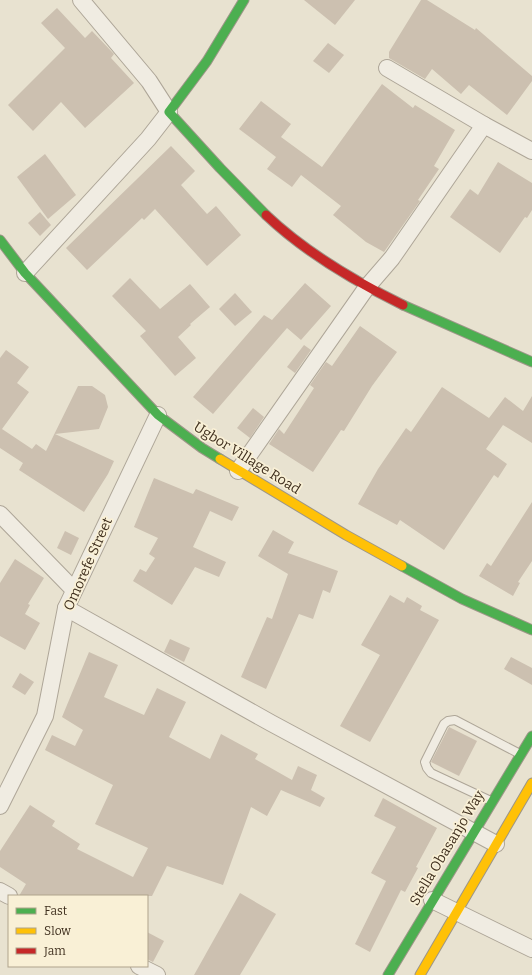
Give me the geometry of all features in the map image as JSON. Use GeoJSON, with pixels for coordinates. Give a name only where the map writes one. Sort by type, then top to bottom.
{"type":"FeatureCollection","features":[{"type":"Feature","properties":{"kind":"street"},"geometry":{"type":"LineString","coordinates":[[81,0],[149,81],[169,112],[245,196],[312,253],[367,287],[532,362]]}},
{"type":"Feature","properties":{"kind":"street"},"geometry":{"type":"LineString","coordinates":[[25,273],[113,178],[169,112],[207,61],[244,0]]}},
{"type":"Feature","properties":{"kind":"street"},"geometry":{"type":"LineString","coordinates":[[387,68],[484,126],[532,151]]}},
{"type":"Feature","properties":{"kind":"street"},"geometry":{"type":"LineString","coordinates":[[238,471],[367,287],[392,258],[484,126]]}},
{"type":"Feature","properties":{"kind":"street","name":"Ugbor Village Road"},"geometry":{"type":"LineString","coordinates":[[0,240],[25,273],[158,415],[202,448],[346,535],[462,599],[532,630]]}},
{"type":"Feature","properties":{"kind":"street","name":"Omorefe Street"},"geometry":{"type":"LineString","coordinates":[[0,806],[45,716],[66,608],[158,415]]}},
{"type":"Feature","properties":{"kind":"street"},"geometry":{"type":"LineString","coordinates":[[0,514],[74,590]]}},
{"type":"Feature","properties":{"kind":"street"},"geometry":{"type":"LineString","coordinates":[[66,608],[271,723],[496,844]]}},
{"type":"Feature","properties":{"kind":"street","name":"Stella Obasanjo Way"},"geometry":{"type":"LineString","coordinates":[[388,975],[532,736]]}},
{"type":"Feature","properties":{"kind":"street"},"geometry":{"type":"LineString","coordinates":[[420,975],[532,783]]}},
{"type":"Feature","properties":{"kind":"street"},"geometry":{"type":"LineString","coordinates":[[432,900],[532,949]]}},
{"type":"Feature","properties":{"kind":"street"},"geometry":{"type":"LineString","coordinates":[[141,967],[157,975]]}},
{"type":"Feature","properties":{"kind":"lane"},"geometry":{"type":"LineString","coordinates":[[492,801],[431,773],[426,768],[425,762],[444,724],[448,721],[455,720],[520,754]]}},
{"type":"Feature","properties":{"kind":"building"},"geometry":{"type":"Polygon","coordinates":[[[304,0],[355,0],[335,25],[304,0]]]}},
{"type":"Feature","properties":{"kind":"building"},"geometry":{"type":"Polygon","coordinates":[[[421,0],[427,0],[475,30],[476,28],[532,76],[532,81],[507,115],[469,85],[461,94],[432,69],[425,79],[389,58],[389,52],[421,0]]]}},
{"type":"Feature","properties":{"kind":"building"},"geometry":{"type":"Polygon","coordinates":[[[57,8],[85,38],[92,31],[114,54],[111,58],[134,83],[85,128],[61,102],[33,131],[8,105],[65,48],[41,23],[57,8]]]}},
{"type":"Feature","properties":{"kind":"building"},"geometry":{"type":"Polygon","coordinates":[[[328,43],[344,55],[329,73],[313,61],[328,43]]]}},
{"type":"Feature","properties":{"kind":"building"},"geometry":{"type":"Polygon","coordinates":[[[382,84],[413,108],[415,105],[455,130],[434,166],[439,169],[418,200],[420,201],[384,252],[366,242],[333,215],[341,206],[301,175],[292,187],[267,169],[276,157],[239,129],[261,101],[291,124],[281,137],[322,167],[382,84]]]}},
{"type":"Feature","properties":{"kind":"building"},"geometry":{"type":"Polygon","coordinates":[[[171,146],[195,171],[181,185],[207,214],[216,206],[241,235],[207,266],[155,209],[144,220],[142,218],[87,270],[66,248],[171,146]]]}},
{"type":"Feature","properties":{"kind":"building"},"geometry":{"type":"Polygon","coordinates":[[[45,154],[76,195],[48,219],[17,177],[45,154]]]}},
{"type":"Feature","properties":{"kind":"building"},"geometry":{"type":"Polygon","coordinates":[[[498,162],[532,183],[532,210],[527,218],[525,217],[500,253],[450,217],[470,189],[478,195],[498,162]]]}},
{"type":"Feature","properties":{"kind":"building"},"geometry":{"type":"Polygon","coordinates":[[[40,212],[51,225],[40,236],[28,223],[40,212]]]}},
{"type":"Feature","properties":{"kind":"building"},"geometry":{"type":"Polygon","coordinates":[[[130,278],[160,309],[190,284],[210,307],[190,324],[191,325],[178,337],[196,358],[175,376],[140,336],[146,331],[112,296],[130,278]]]}},
{"type":"Feature","properties":{"kind":"building"},"geometry":{"type":"Polygon","coordinates":[[[305,283],[331,306],[301,340],[287,328],[213,414],[193,397],[264,315],[272,320],[305,283]]]}},
{"type":"Feature","properties":{"kind":"building"},"geometry":{"type":"Polygon","coordinates":[[[235,293],[252,312],[235,326],[219,309],[235,293]]]}},
{"type":"Feature","properties":{"kind":"building"},"geometry":{"type":"Polygon","coordinates":[[[360,326],[397,352],[372,386],[344,431],[341,430],[313,472],[269,444],[279,429],[284,434],[314,388],[310,385],[326,362],[332,366],[360,326]]]}},
{"type":"Feature","properties":{"kind":"building"},"geometry":{"type":"Polygon","coordinates":[[[304,345],[311,350],[295,373],[287,367],[304,345]]]}},
{"type":"Feature","properties":{"kind":"building"},"geometry":{"type":"Polygon","coordinates":[[[6,350],[29,367],[17,383],[29,392],[2,429],[32,449],[36,444],[46,451],[78,386],[92,386],[105,395],[108,407],[99,429],[55,434],[114,461],[108,474],[84,512],[19,470],[23,463],[0,448],[0,358],[6,350]]]}},
{"type":"Feature","properties":{"kind":"building"},"geometry":{"type":"Polygon","coordinates":[[[442,387],[489,418],[505,397],[523,411],[532,396],[532,443],[503,425],[486,449],[507,464],[498,478],[494,475],[444,550],[400,520],[397,525],[358,504],[378,469],[406,428],[411,432],[442,387]]]}},
{"type":"Feature","properties":{"kind":"building"},"geometry":{"type":"Polygon","coordinates":[[[253,408],[264,417],[250,438],[237,428],[253,408]]]}},
{"type":"Feature","properties":{"kind":"building"},"geometry":{"type":"Polygon","coordinates":[[[154,478],[193,494],[196,489],[239,507],[232,521],[210,511],[193,547],[226,562],[219,577],[195,567],[172,605],[133,581],[140,569],[146,572],[155,558],[149,554],[158,538],[134,527],[154,478]]]}},
{"type":"Feature","properties":{"kind":"building"},"geometry":{"type":"Polygon","coordinates":[[[532,502],[532,561],[518,582],[520,583],[513,596],[479,576],[487,563],[491,566],[532,502]]]}},
{"type":"Feature","properties":{"kind":"building"},"geometry":{"type":"Polygon","coordinates":[[[273,530],[294,542],[288,553],[338,571],[330,593],[323,590],[313,619],[299,614],[266,689],[241,677],[267,617],[272,619],[288,574],[258,556],[273,530]]]}},
{"type":"Feature","properties":{"kind":"building"},"geometry":{"type":"Polygon","coordinates":[[[65,531],[79,538],[71,555],[57,548],[65,531]]]}},
{"type":"Feature","properties":{"kind":"building"},"geometry":{"type":"Polygon","coordinates":[[[15,559],[44,578],[28,604],[30,605],[25,614],[40,623],[25,650],[0,636],[0,583],[15,559]]]}},
{"type":"Feature","properties":{"kind":"building"},"geometry":{"type":"Polygon","coordinates":[[[390,595],[404,603],[407,597],[422,606],[420,610],[439,620],[370,742],[340,726],[380,655],[361,645],[390,595]]]}},
{"type":"Feature","properties":{"kind":"building"},"geometry":{"type":"Polygon","coordinates":[[[170,639],[190,648],[184,662],[164,652],[170,639]]]}},
{"type":"Feature","properties":{"kind":"building"},"geometry":{"type":"Polygon","coordinates":[[[89,652],[118,665],[104,697],[144,715],[157,688],[186,702],[169,737],[210,759],[221,734],[258,754],[255,759],[292,780],[298,766],[317,775],[311,790],[325,798],[320,807],[281,790],[267,816],[251,807],[223,885],[167,866],[152,896],[20,895],[26,884],[0,867],[0,851],[30,805],[55,821],[52,826],[80,844],[77,849],[133,877],[148,848],[95,824],[113,785],[45,750],[52,735],[75,746],[83,730],[62,717],[89,652]]]}},
{"type":"Feature","properties":{"kind":"building"},"geometry":{"type":"Polygon","coordinates":[[[511,657],[532,668],[532,685],[504,669],[511,657]]]}},
{"type":"Feature","properties":{"kind":"building"},"geometry":{"type":"Polygon","coordinates":[[[20,673],[34,682],[25,695],[12,687],[20,673]]]}},
{"type":"Feature","properties":{"kind":"building"},"geometry":{"type":"Polygon","coordinates":[[[449,727],[477,741],[459,776],[431,762],[449,727]]]}},
{"type":"Feature","properties":{"kind":"building"},"geometry":{"type":"Polygon","coordinates":[[[383,798],[437,828],[416,867],[418,868],[405,892],[401,890],[370,952],[355,944],[386,881],[371,873],[396,827],[374,816],[383,798]]]}},
{"type":"Feature","properties":{"kind":"building"},"geometry":{"type":"Polygon","coordinates":[[[240,893],[276,914],[240,975],[194,975],[240,893]]]}},
{"type":"Feature","properties":{"kind":"building"},"geometry":{"type":"Polygon","coordinates":[[[148,933],[164,941],[153,962],[148,960],[148,933]]]}},
{"type":"Feature","properties":{"kind":"traffic: fast"},"geometry":{"type":"LineString","coordinates":[[244,0],[207,61],[169,112],[220,168],[266,215]]}},
{"type":"Feature","properties":{"kind":"traffic: fast"},"geometry":{"type":"LineString","coordinates":[[0,240],[25,273],[158,415],[202,448],[220,459]]}},
{"type":"Feature","properties":{"kind":"traffic: fast"},"geometry":{"type":"LineString","coordinates":[[403,305],[532,362]]}},
{"type":"Feature","properties":{"kind":"traffic: fast"},"geometry":{"type":"LineString","coordinates":[[402,566],[462,599],[532,630]]}},
{"type":"Feature","properties":{"kind":"traffic: fast"},"geometry":{"type":"LineString","coordinates":[[388,975],[532,736]]}},
{"type":"Feature","properties":{"kind":"traffic: slow"},"geometry":{"type":"LineString","coordinates":[[220,459],[346,535],[402,566]]}},
{"type":"Feature","properties":{"kind":"traffic: slow"},"geometry":{"type":"LineString","coordinates":[[420,975],[532,783]]}},
{"type":"Feature","properties":{"kind":"traffic: jam"},"geometry":{"type":"LineString","coordinates":[[266,215],[281,229],[314,254],[349,276],[403,305]]}}]}
